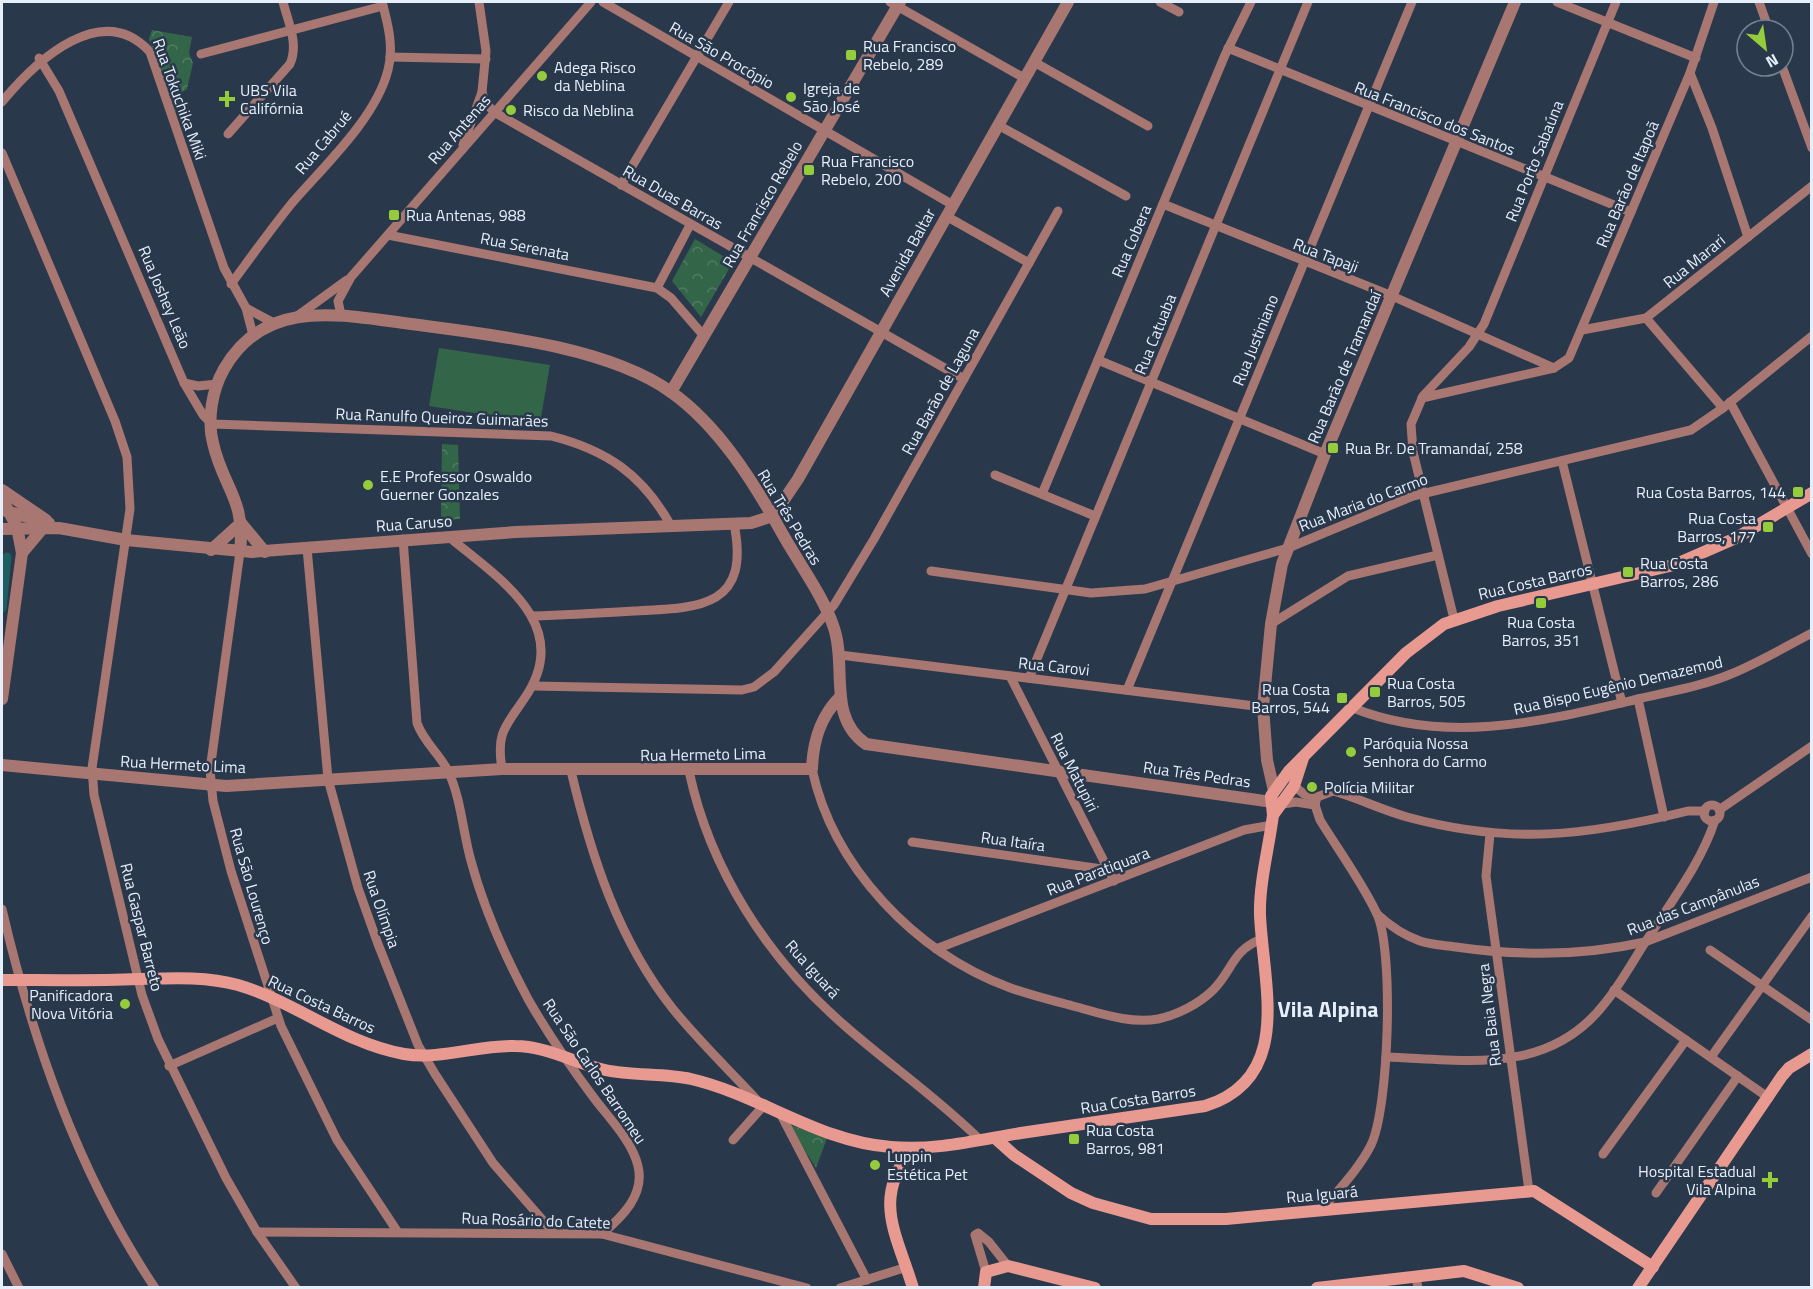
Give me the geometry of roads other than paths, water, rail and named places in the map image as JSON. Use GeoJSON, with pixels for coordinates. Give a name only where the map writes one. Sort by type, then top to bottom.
{"type":"FeatureCollection","features":[{"type":"Feature","properties":{"kind":"main road","name":"Rua Costa Barros"},"geometry":{"type":"LineString","coordinates":[[2,980],[212,980],[234,984],[270,997],[348,1037],[371,1046],[424,1056],[517,1046],[549,1051],[607,1070],[689,1079],[761,1102],[808,1126],[857,1142],[912,1148],[995,1138],[1205,1106],[1239,1091],[1248,1082],[1258,1063],[1267,1027],[1260,913],[1272,820],[1272,796],[1284,777],[1406,653],[1454,619],[1498,606],[1674,565],[1698,556],[1736,538],[1812,494]]}},
{"type":"Feature","properties":{"kind":"main road","name":"Rua Costa Barros"},"geometry":{"type":"LineString","coordinates":[[1272,820],[1294,786],[1304,758]]}},
{"type":"Feature","properties":{"kind":"main road"},"geometry":{"type":"LineString","coordinates":[[1283,804],[1286,786],[1284,777]]}},
{"type":"Feature","properties":{"kind":"main road"},"geometry":{"type":"LineString","coordinates":[[1639,1287],[1789,1068],[1812,1054]]}},
{"type":"Feature","properties":{"kind":"main road"},"geometry":{"type":"LineString","coordinates":[[1777,1086],[1812,1063]]}},
{"type":"Feature","properties":{"kind":"main road","name":"Rua Iguará"},"geometry":{"type":"LineString","coordinates":[[995,1138],[1014,1155],[1071,1193],[1093,1203],[1151,1219],[1222,1219],[1529,1191]]}},
{"type":"Feature","properties":{"kind":"main road"},"geometry":{"type":"LineString","coordinates":[[912,1148],[892,1179],[889,1197],[891,1215],[913,1287]]}},
{"type":"Feature","properties":{"kind":"main road"},"geometry":{"type":"LineString","coordinates":[[1529,1191],[1542,1196],[1653,1267]]}},
{"type":"Feature","properties":{"kind":"main road"},"geometry":{"type":"LineString","coordinates":[[984,1287],[986,1272],[1008,1266],[1095,1287]]}},
{"type":"Feature","properties":{"kind":"main road"},"geometry":{"type":"LineString","coordinates":[[1317,1287],[1417,1282],[1464,1271],[1518,1287]]}},
{"type":"Feature","properties":{"kind":"street"},"geometry":{"type":"LineString","coordinates":[[228,134],[290,64],[294,44],[283,2]]}},
{"type":"Feature","properties":{"kind":"street"},"geometry":{"type":"LineString","coordinates":[[461,150],[482,92],[486,59],[479,2]]}},
{"type":"Feature","properties":{"kind":"street","name":"Rua Antenas"},"geometry":{"type":"LineString","coordinates":[[297,317],[351,277],[591,2]]}},
{"type":"Feature","properties":{"kind":"street","name":"Rua São Procópio"},"geometry":{"type":"LineString","coordinates":[[603,2],[953,205]]}},
{"type":"Feature","properties":{"kind":"street"},"geometry":{"type":"LineString","coordinates":[[621,185],[729,2]]}},
{"type":"Feature","properties":{"kind":"street","name":"Avenida Baltar"},"geometry":{"type":"LineString","coordinates":[[773,516],[798,479],[1068,2]]}},
{"type":"Feature","properties":{"kind":"street"},"geometry":{"type":"LineString","coordinates":[[1160,2],[1179,12]]}},
{"type":"Feature","properties":{"kind":"street","name":"Rua Cobera"},"geometry":{"type":"LineString","coordinates":[[1042,494],[1228,48],[1251,2]]}},
{"type":"Feature","properties":{"kind":"street","name":"Rua Catuaba"},"geometry":{"type":"LineString","coordinates":[[1029,678],[1308,2]]}},
{"type":"Feature","properties":{"kind":"street","name":"Rua Justiniano"},"geometry":{"type":"LineString","coordinates":[[1127,690],[1412,2]]}},
{"type":"Feature","properties":{"kind":"street","name":"Rua Barão de Tramandaí"},"geometry":{"type":"LineString","coordinates":[[1272,796],[1263,707],[1278,579],[1325,454],[1515,2]]}},
{"type":"Feature","properties":{"kind":"street"},"geometry":{"type":"LineString","coordinates":[[1557,2],[1696,58]]}},
{"type":"Feature","properties":{"kind":"street","name":"Rua Porto Sabaúna"},"geometry":{"type":"LineString","coordinates":[[1422,398],[1479,333],[1616,2]]}},
{"type":"Feature","properties":{"kind":"street","name":"Rua Barão de Itapoã"},"geometry":{"type":"LineString","coordinates":[[1554,368],[1569,358],[1582,330],[1690,73],[1714,2]]}},
{"type":"Feature","properties":{"kind":"street"},"geometry":{"type":"LineString","coordinates":[[1759,2],[1765,18]]}},
{"type":"Feature","properties":{"kind":"street"},"geometry":{"type":"LineString","coordinates":[[896,3],[1024,78]]}},
{"type":"Feature","properties":{"kind":"street","name":"Rua Francisco Rebelo"},"geometry":{"type":"LineString","coordinates":[[671,392],[896,3]]}},
{"type":"Feature","properties":{"kind":"street"},"geometry":{"type":"LineString","coordinates":[[201,54],[383,4]]}},
{"type":"Feature","properties":{"kind":"street","name":"Rua Cabrué"},"geometry":{"type":"LineString","coordinates":[[231,284],[288,209],[367,113],[383,86],[390,57],[390,37],[383,4]]}},
{"type":"Feature","properties":{"kind":"street","name":"Rua Tokuchika Miki"},"geometry":{"type":"LineString","coordinates":[[135,28],[150,52],[231,284],[246,308],[253,335]]}},
{"type":"Feature","properties":{"kind":"street"},"geometry":{"type":"LineString","coordinates":[[2,102],[64,32]]}},
{"type":"Feature","properties":{"kind":"street","name":"Rua Francisco dos Santos"},"geometry":{"type":"LineString","coordinates":[[1228,48],[1368,107],[1631,212]]}},
{"type":"Feature","properties":{"kind":"street"},"geometry":{"type":"LineString","coordinates":[[390,57],[486,59]]}},
{"type":"Feature","properties":{"kind":"street","name":"Rua Joshey Leão"},"geometry":{"type":"LineString","coordinates":[[39,58],[59,91],[184,383],[203,415],[212,424],[212,442],[237,502],[241,523],[240,552]]}},
{"type":"Feature","properties":{"kind":"street"},"geometry":{"type":"LineString","coordinates":[[1034,62],[1148,126]]}},
{"type":"Feature","properties":{"kind":"street"},"geometry":{"type":"LineString","coordinates":[[1690,73],[1715,137],[1748,237]]}},
{"type":"Feature","properties":{"kind":"street"},"geometry":{"type":"LineString","coordinates":[[1786,78],[1812,148]]}},
{"type":"Feature","properties":{"kind":"street"},"geometry":{"type":"LineString","coordinates":[[482,92],[485,102],[494,112]]}},
{"type":"Feature","properties":{"kind":"street","name":"Rua Duas Barras"},"geometry":{"type":"LineString","coordinates":[[494,112],[690,225],[882,330],[964,379]]}},
{"type":"Feature","properties":{"kind":"street"},"geometry":{"type":"LineString","coordinates":[[998,125],[1126,196]]}},
{"type":"Feature","properties":{"kind":"street"},"geometry":{"type":"LineString","coordinates":[[2,153],[123,443],[130,487],[126,540]]}},
{"type":"Feature","properties":{"kind":"street","name":"Rua Marari"},"geometry":{"type":"LineString","coordinates":[[1582,330],[1646,318],[1812,186]]}},
{"type":"Feature","properties":{"kind":"street","name":"Rua Tapaji"},"geometry":{"type":"LineString","coordinates":[[1163,204],[1392,296],[1554,368]]}},
{"type":"Feature","properties":{"kind":"street","name":"Rua Barão de Laguna"},"geometry":{"type":"LineString","coordinates":[[532,686],[742,690],[766,680],[828,614],[874,539],[1058,211]]}},
{"type":"Feature","properties":{"kind":"street"},"geometry":{"type":"LineString","coordinates":[[946,216],[1029,263]]}},
{"type":"Feature","properties":{"kind":"street"},"geometry":{"type":"LineString","coordinates":[[690,225],[657,288],[671,298],[704,336]]}},
{"type":"Feature","properties":{"kind":"street","name":"Rua Serenata"},"geometry":{"type":"LineString","coordinates":[[388,235],[657,288]]}},
{"type":"Feature","properties":{"kind":"street","name":"Rua Antenas"},"geometry":{"type":"LineString","coordinates":[[341,315],[339,301],[351,277]]}},
{"type":"Feature","properties":{"kind":"street","name":"Rua Tokuchika Miki"},"geometry":{"type":"LineString","coordinates":[[246,308],[274,323]]}},
{"type":"Feature","properties":{"kind":"street","name":"Rua Três Pedras"},"geometry":{"type":"LineString","coordinates":[[212,424],[217,384],[232,357],[253,335],[274,323],[297,317],[341,315],[434,327],[552,347],[605,361],[671,392],[698,417],[732,457],[773,516],[828,614],[840,655],[840,697],[846,721],[858,739],[866,744],[1059,772],[1272,796],[1283,804]]}},
{"type":"Feature","properties":{"kind":"street"},"geometry":{"type":"LineString","coordinates":[[1646,318],[1726,405],[1812,554]]}},
{"type":"Feature","properties":{"kind":"street","name":"Rua Maria do Carmo"},"geometry":{"type":"LineString","coordinates":[[931,572],[1065,591],[1114,593],[1170,583],[1288,548],[1424,493],[1674,435],[1700,425],[1812,336]]}},
{"type":"Feature","properties":{"kind":"street"},"geometry":{"type":"LineString","coordinates":[[1098,360],[1325,454]]}},
{"type":"Feature","properties":{"kind":"street"},"geometry":{"type":"LineString","coordinates":[[1454,619],[1411,439],[1413,414],[1422,398],[1554,368]]}},
{"type":"Feature","properties":{"kind":"street"},"geometry":{"type":"LineString","coordinates":[[184,383],[198,386],[217,384]]}},
{"type":"Feature","properties":{"kind":"street","name":"Rua Ranulfo Queiroz Guimarães"},"geometry":{"type":"LineString","coordinates":[[212,424],[551,436],[583,446],[624,468],[653,496],[671,526]]}},
{"type":"Feature","properties":{"kind":"street"},"geometry":{"type":"LineString","coordinates":[[1562,461],[1622,703]]}},
{"type":"Feature","properties":{"kind":"street"},"geometry":{"type":"LineString","coordinates":[[995,475],[1095,516]]}},
{"type":"Feature","properties":{"kind":"street"},"geometry":{"type":"LineString","coordinates":[[2,490],[50,526],[22,553]]}},
{"type":"Feature","properties":{"kind":"street"},"geometry":{"type":"LineString","coordinates":[[2,699],[22,553],[9,528],[3,508]]}},
{"type":"Feature","properties":{"kind":"street","name":"Rua Caruso"},"geometry":{"type":"LineString","coordinates":[[3,508],[50,526],[126,540],[240,552],[588,528],[750,523],[773,516]]}},
{"type":"Feature","properties":{"kind":"street"},"geometry":{"type":"LineString","coordinates":[[211,550],[241,523],[265,552]]}},
{"type":"Feature","properties":{"kind":"street"},"geometry":{"type":"LineString","coordinates":[[533,616],[674,610],[709,602],[722,592],[738,563],[739,548],[734,524]]}},
{"type":"Feature","properties":{"kind":"street","name":"Rua Caruso"},"geometry":{"type":"LineString","coordinates":[[9,528],[50,526]]}},
{"type":"Feature","properties":{"kind":"street"},"geometry":{"type":"LineString","coordinates":[[449,537],[519,596],[533,616],[540,648],[537,673],[532,686],[501,732],[499,743],[502,769]]}},
{"type":"Feature","properties":{"kind":"street","name":"Rua São Carlos Barromeu"},"geometry":{"type":"LineString","coordinates":[[403,539],[417,723],[427,744],[449,772],[471,862],[489,916],[518,980],[565,1058],[621,1134],[639,1167],[638,1184],[632,1203],[622,1217],[602,1234]]}},
{"type":"Feature","properties":{"kind":"street","name":"Rua Gaspar Barreto"},"geometry":{"type":"LineString","coordinates":[[126,540],[92,775],[94,795],[149,1016],[169,1066],[226,1178],[257,1232],[296,1287]]}},
{"type":"Feature","properties":{"kind":"street","name":"Rua Olímpia"},"geometry":{"type":"LineString","coordinates":[[307,548],[327,779],[372,928],[424,1056],[493,1163],[553,1232]]}},
{"type":"Feature","properties":{"kind":"street","name":"Rua São Lourenço"},"geometry":{"type":"LineString","coordinates":[[240,552],[210,770],[210,786],[231,871],[278,1018],[337,1140],[396,1232]]}},
{"type":"Feature","properties":{"kind":"street"},"geometry":{"type":"LineString","coordinates":[[1271,624],[1347,576],[1438,555]]}},
{"type":"Feature","properties":{"kind":"street","name":"Rua Bispo Eugênio Demazemod"},"geometry":{"type":"LineString","coordinates":[[1353,708],[1396,721],[1473,729],[1529,724],[1622,703],[1731,674],[1812,633]]}},
{"type":"Feature","properties":{"kind":"street","name":"Rua Carovi"},"geometry":{"type":"LineString","coordinates":[[840,655],[1263,707]]}},
{"type":"Feature","properties":{"kind":"street","name":"Rua Matupiri"},"geometry":{"type":"LineString","coordinates":[[1010,676],[1114,881]]}},
{"type":"Feature","properties":{"kind":"street"},"geometry":{"type":"LineString","coordinates":[[840,697],[831,706],[818,731],[812,769],[827,815],[847,854],[888,906],[936,949],[1006,987],[1137,1021],[1170,1016],[1200,1000],[1214,990],[1243,948],[1262,939]]}},
{"type":"Feature","properties":{"kind":"street"},"geometry":{"type":"LineString","coordinates":[[1638,699],[1664,817]]}},
{"type":"Feature","properties":{"kind":"street"},"geometry":{"type":"LineString","coordinates":[[1386,1057],[1509,1060],[1546,1048],[1567,1038],[1593,1017],[1614,990],[1678,891],[1710,836],[1719,810],[1812,746]]}},
{"type":"Feature","properties":{"kind":"street"},"geometry":{"type":"LineString","coordinates":[[1268,760],[1284,777]]}},
{"type":"Feature","properties":{"kind":"street","name":"Rua Hermeto Lima"},"geometry":{"type":"LineString","coordinates":[[2,765],[210,786],[502,769],[571,771],[812,769]]}},
{"type":"Feature","properties":{"kind":"street"},"geometry":{"type":"LineString","coordinates":[[571,771],[598,871],[637,952],[674,1010],[761,1102],[733,1140]]}},
{"type":"Feature","properties":{"kind":"street","name":"Rua Iguará"},"geometry":{"type":"LineString","coordinates":[[689,771],[700,810],[732,888],[784,965],[831,1013],[980,1140]]}},
{"type":"Feature","properties":{"kind":"street"},"geometry":{"type":"LineString","coordinates":[[1294,786],[1316,801],[1320,820],[1377,914],[1385,946],[1384,1097],[1371,1143],[1363,1159],[1321,1211]]}},
{"type":"Feature","properties":{"kind":"street"},"geometry":{"type":"LineString","coordinates":[[1283,804],[1316,801],[1328,791],[1407,817],[1490,834],[1554,835],[1584,832],[1688,811],[1705,811],[1712,806],[1719,810]]}},
{"type":"Feature","properties":{"kind":"street"},"geometry":{"type":"LineString","coordinates":[[1705,811],[1706,818],[1715,820]]}},
{"type":"Feature","properties":{"kind":"street","name":"Rua Paratiquara"},"geometry":{"type":"LineString","coordinates":[[936,949],[1272,820]]}},
{"type":"Feature","properties":{"kind":"street","name":"Rua Baia Negra"},"geometry":{"type":"LineString","coordinates":[[1490,834],[1486,876],[1509,1060],[1529,1191]]}},
{"type":"Feature","properties":{"kind":"street","name":"Rua Itaíra"},"geometry":{"type":"LineString","coordinates":[[912,842],[1109,870]]}},
{"type":"Feature","properties":{"kind":"street","name":"Rua das Campânulas"},"geometry":{"type":"LineString","coordinates":[[1377,914],[1391,927],[1422,942],[1497,952],[1566,952],[1618,948],[1645,942],[1812,877]]}},
{"type":"Feature","properties":{"kind":"street"},"geometry":{"type":"LineString","coordinates":[[2,909],[18,980],[45,1064],[78,1144],[114,1219],[155,1287]]}},
{"type":"Feature","properties":{"kind":"street"},"geometry":{"type":"LineString","coordinates":[[1711,1057],[1812,916]]}},
{"type":"Feature","properties":{"kind":"street"},"geometry":{"type":"LineString","coordinates":[[1710,950],[1812,1020]]}},
{"type":"Feature","properties":{"kind":"street"},"geometry":{"type":"LineString","coordinates":[[1614,990],[1769,1098]]}},
{"type":"Feature","properties":{"kind":"street"},"geometry":{"type":"LineString","coordinates":[[169,1066],[278,1018]]}},
{"type":"Feature","properties":{"kind":"street"},"geometry":{"type":"LineString","coordinates":[[1603,1154],[1686,1040]]}},
{"type":"Feature","properties":{"kind":"street"},"geometry":{"type":"LineString","coordinates":[[1656,1193],[1738,1076]]}},
{"type":"Feature","properties":{"kind":"street"},"geometry":{"type":"LineString","coordinates":[[780,1113],[867,1280]]}},
{"type":"Feature","properties":{"kind":"street","name":"Rua Rosário do Catete"},"geometry":{"type":"LineString","coordinates":[[257,1232],[602,1234],[807,1287]]}},
{"type":"Feature","properties":{"kind":"street"},"geometry":{"type":"LineString","coordinates":[[986,1272],[975,1235],[978,1233],[989,1242],[1008,1266]]}},
{"type":"Feature","properties":{"kind":"street"},"geometry":{"type":"LineString","coordinates":[[2,1254],[18,1287]]}},
{"type":"Feature","properties":{"kind":"street"},"geometry":{"type":"LineString","coordinates":[[840,1287],[907,1267]]}},
{"type":"Feature","properties":{"kind":"waterway"},"geometry":{"type":"LineString","coordinates":[[2,608],[7,557]]}},
{"type":"Feature","properties":{"kind":"place","name":"Rua Francisco Rebelo, 289"},"geometry":{"type":"Point","coordinates":[851,55]}},
{"type":"Feature","properties":{"kind":"place","name":"Adega Risco da Neblina"},"geometry":{"type":"Point","coordinates":[542,76]}},
{"type":"Feature","properties":{"kind":"place","name":"Igreja de São José"},"geometry":{"type":"Point","coordinates":[791,97]}},
{"type":"Feature","properties":{"kind":"place","name":"UBS Vila Califórnia"},"geometry":{"type":"Point","coordinates":[227,99]}},
{"type":"Feature","properties":{"kind":"place","name":"Risco da Neblina"},"geometry":{"type":"Point","coordinates":[511,110]}},
{"type":"Feature","properties":{"kind":"place","name":"Rua Francisco Rebelo, 200"},"geometry":{"type":"Point","coordinates":[809,170]}},
{"type":"Feature","properties":{"kind":"place","name":"Rua Antenas, 988"},"geometry":{"type":"Point","coordinates":[394,215]}},
{"type":"Feature","properties":{"kind":"place","name":"Rua Br. De Tramandaí, 258"},"geometry":{"type":"Point","coordinates":[1333,448]}},
{"type":"Feature","properties":{"kind":"place","name":"E.E Professor Oswaldo Guerner Gonzales"},"geometry":{"type":"Point","coordinates":[368,485]}},
{"type":"Feature","properties":{"kind":"place","name":"Rua Costa Barros, 144"},"geometry":{"type":"Point","coordinates":[1798,492]}},
{"type":"Feature","properties":{"kind":"place","name":"Rua Costa Barros, 177"},"geometry":{"type":"Point","coordinates":[1768,527]}},
{"type":"Feature","properties":{"kind":"place","name":"Rua Costa Barros, 286"},"geometry":{"type":"Point","coordinates":[1628,572]}},
{"type":"Feature","properties":{"kind":"place","name":"Rua Costa Barros, 351"},"geometry":{"type":"Point","coordinates":[1541,603]}},
{"type":"Feature","properties":{"kind":"place","name":"Rua Costa Barros, 505"},"geometry":{"type":"Point","coordinates":[1375,692]}},
{"type":"Feature","properties":{"kind":"place","name":"Rua Costa Barros, 544"},"geometry":{"type":"Point","coordinates":[1342,698]}},
{"type":"Feature","properties":{"kind":"place","name":"Paróquia Nossa Senhora do Carmo"},"geometry":{"type":"Point","coordinates":[1351,752]}},
{"type":"Feature","properties":{"kind":"place","name":"Polícia Militar"},"geometry":{"type":"Point","coordinates":[1312,787]}},
{"type":"Feature","properties":{"kind":"place","name":"Panificadora Nova Vitória"},"geometry":{"type":"Point","coordinates":[125,1004]}},
{"type":"Feature","properties":{"kind":"place","name":"Rua Costa Barros, 981"},"geometry":{"type":"Point","coordinates":[1074,1139]}},
{"type":"Feature","properties":{"kind":"place","name":"Luppin Estética Pet"},"geometry":{"type":"Point","coordinates":[875,1165]}},
{"type":"Feature","properties":{"kind":"place","name":"Hospital Estadual Vila Alpina"},"geometry":{"type":"Point","coordinates":[1770,1180]}},
{"type":"Feature","properties":{"kind":"district","name":"Vila Alpina"},"geometry":{"type":"Point","coordinates":[1328,1009]}}]}
